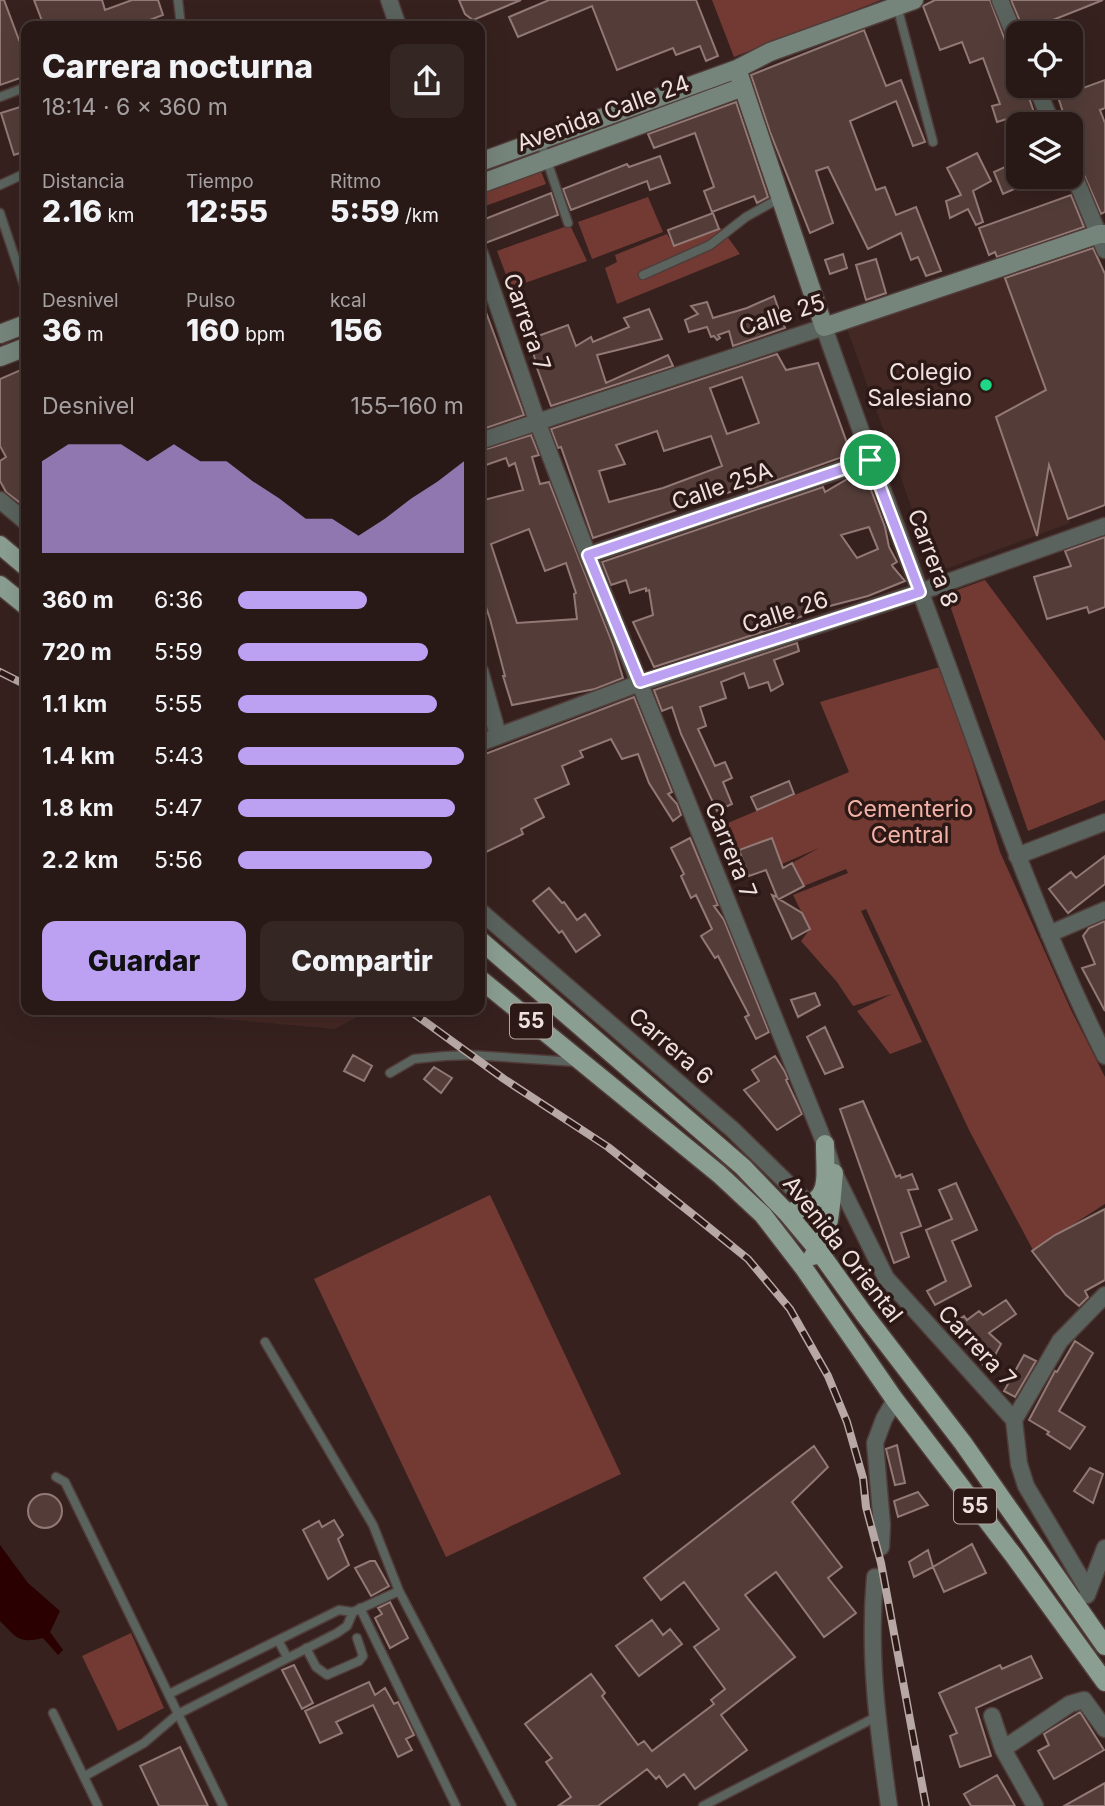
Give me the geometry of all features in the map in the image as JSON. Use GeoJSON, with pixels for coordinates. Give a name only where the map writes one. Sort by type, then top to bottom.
{"type":"FeatureCollection","features":[{"type":"Feature","properties":{"kind":"main road","name":"Avenida Calle 24"},"geometry":{"type":"LineString","coordinates":[[485,160],[737,69],[771,52],[906,3]]}},
{"type":"Feature","properties":{"kind":"main road","name":"Carrera 8"},"geometry":{"type":"LineString","coordinates":[[737,69],[824,327]]}},
{"type":"Feature","properties":{"kind":"main road","name":"Avenida Calle 24"},"geometry":{"type":"LineString","coordinates":[[485,182],[743,87]]}},
{"type":"Feature","properties":{"kind":"main road","name":"Calle 25"},"geometry":{"type":"LineString","coordinates":[[824,327],[1103,237]]}},
{"type":"Feature","properties":{"kind":"main road"},"geometry":{"type":"LineString","coordinates":[[0,334],[21,326]]}},
{"type":"Feature","properties":{"kind":"main road"},"geometry":{"type":"LineString","coordinates":[[0,357],[21,349]]}},
{"type":"Feature","properties":{"kind":"main road"},"geometry":{"type":"LineString","coordinates":[[0,545],[21,563]]}},
{"type":"Feature","properties":{"kind":"main road"},"geometry":{"type":"LineString","coordinates":[[0,584],[21,602]]}},
{"type":"Feature","properties":{"kind":"main road","name":"Avenida Oriental"},"geometry":{"type":"LineString","coordinates":[[485,944],[743,1167],[787,1213],[818,1250],[963,1443],[1105,1646]]}},
{"type":"Feature","properties":{"kind":"main road","name":"Avenida Oriental"},"geometry":{"type":"LineString","coordinates":[[485,983],[719,1174],[762,1215],[803,1266],[895,1400],[1014,1556],[1105,1682]]}},
{"type":"Feature","properties":{"kind":"main road"},"geometry":{"type":"LineString","coordinates":[[787,1213],[811,1206],[821,1197],[825,1186],[825,1144]]}},
{"type":"Feature","properties":{"kind":"main road"},"geometry":{"type":"LineString","coordinates":[[803,1266],[818,1250],[828,1223],[834,1173]]}},
{"type":"Feature","properties":{"kind":"street"},"geometry":{"type":"LineString","coordinates":[[389,0],[396,21]]}},
{"type":"Feature","properties":{"kind":"street"},"geometry":{"type":"LineString","coordinates":[[1000,0],[1009,21]]}},
{"type":"Feature","properties":{"kind":"street"},"geometry":{"type":"LineString","coordinates":[[1081,189],[1103,237]]}},
{"type":"Feature","properties":{"kind":"street","name":"Carrera 7"},"geometry":{"type":"LineString","coordinates":[[485,269],[537,421],[588,555],[825,1144],[834,1173],[886,1279],[1014,1420]]}},
{"type":"Feature","properties":{"kind":"street","name":"Calle 25"},"geometry":{"type":"LineString","coordinates":[[485,440],[824,327]]}},
{"type":"Feature","properties":{"kind":"street","name":"Carrera 8"},"geometry":{"type":"LineString","coordinates":[[824,327],[870,460],[1017,856],[1049,934],[1104,1052]]}},
{"type":"Feature","properties":{"kind":"street","name":"Calle 25A"},"geometry":{"type":"LineString","coordinates":[[588,555],[870,460]]}},
{"type":"Feature","properties":{"kind":"street"},"geometry":{"type":"LineString","coordinates":[[0,500],[21,518]]}},
{"type":"Feature","properties":{"kind":"street","name":"Calle 26"},"geometry":{"type":"LineString","coordinates":[[485,741],[640,682],[920,592],[1105,526]]}},
{"type":"Feature","properties":{"kind":"street"},"geometry":{"type":"LineString","coordinates":[[485,707],[498,735]]}},
{"type":"Feature","properties":{"kind":"street"},"geometry":{"type":"LineString","coordinates":[[1017,856],[1105,822]]}},
{"type":"Feature","properties":{"kind":"street"},"geometry":{"type":"LineString","coordinates":[[1049,934],[1105,910]]}},
{"type":"Feature","properties":{"kind":"street","name":"Carrera 6"},"geometry":{"type":"LineString","coordinates":[[485,915],[733,1130],[828,1223]]}},
{"type":"Feature","properties":{"kind":"street"},"geometry":{"type":"LineString","coordinates":[[1088,1590],[1026,1486],[1019,1464],[1014,1420],[1060,1341],[1105,1295]]}},
{"type":"Feature","properties":{"kind":"street"},"geometry":{"type":"LineString","coordinates":[[881,1547],[883,1525],[875,1443],[895,1400]]}},
{"type":"Feature","properties":{"kind":"street"},"geometry":{"type":"LineString","coordinates":[[1084,1616],[1088,1590],[1105,1550]]}},
{"type":"Feature","properties":{"kind":"street"},"geometry":{"type":"LineString","coordinates":[[875,1577],[872,1609],[876,1717],[890,1806]]}},
{"type":"Feature","properties":{"kind":"street"},"geometry":{"type":"LineString","coordinates":[[1003,1749],[1070,1704],[1084,1700],[1105,1729]]}},
{"type":"Feature","properties":{"kind":"street"},"geometry":{"type":"LineString","coordinates":[[992,1716],[1003,1749],[1035,1806]]}},
{"type":"Feature","properties":{"kind":"lane"},"geometry":{"type":"LineString","coordinates":[[178,0],[180,21]]}},
{"type":"Feature","properties":{"kind":"lane"},"geometry":{"type":"LineString","coordinates":[[906,3],[933,142]]}},
{"type":"Feature","properties":{"kind":"lane"},"geometry":{"type":"LineString","coordinates":[[0,97],[21,88]]}},
{"type":"Feature","properties":{"kind":"lane"},"geometry":{"type":"LineString","coordinates":[[540,140],[568,223]]}},
{"type":"Feature","properties":{"kind":"lane"},"geometry":{"type":"LineString","coordinates":[[0,185],[21,175]]}},
{"type":"Feature","properties":{"kind":"lane"},"geometry":{"type":"LineString","coordinates":[[643,275],[710,245],[746,217],[781,198]]}},
{"type":"Feature","properties":{"kind":"lane"},"geometry":{"type":"LineString","coordinates":[[0,213],[21,276]]}},
{"type":"Feature","properties":{"kind":"lane"},"geometry":{"type":"LineString","coordinates":[[390,1073],[414,1059],[445,1055],[582,1063]]}},
{"type":"Feature","properties":{"kind":"lane"},"geometry":{"type":"LineString","coordinates":[[265,1342],[373,1525],[399,1591],[512,1806]]}},
{"type":"Feature","properties":{"kind":"lane"},"geometry":{"type":"LineString","coordinates":[[56,1477],[65,1482],[223,1806]]}},
{"type":"Feature","properties":{"kind":"lane"},"geometry":{"type":"LineString","coordinates":[[169,1694],[339,1610],[356,1610],[399,1591]]}},
{"type":"Feature","properties":{"kind":"lane"},"geometry":{"type":"LineString","coordinates":[[85,1776],[144,1743],[178,1714],[347,1626],[356,1610]]}},
{"type":"Feature","properties":{"kind":"lane"},"geometry":{"type":"LineString","coordinates":[[356,1610],[456,1806]]}},
{"type":"Feature","properties":{"kind":"lane"},"geometry":{"type":"LineString","coordinates":[[306,1648],[316,1667],[327,1675],[359,1661],[363,1656],[357,1638]]}},
{"type":"Feature","properties":{"kind":"lane"},"geometry":{"type":"LineString","coordinates":[[278,1640],[287,1657]]}},
{"type":"Feature","properties":{"kind":"lane"},"geometry":{"type":"LineString","coordinates":[[53,1713],[98,1806]]}},
{"type":"Feature","properties":{"kind":"lane"},"geometry":{"type":"LineString","coordinates":[[704,1806],[876,1717]]}},
{"type":"Feature","properties":{"kind":"shaded area","name":"Colegio Salesiano"},"geometry":{"type":"Polygon","coordinates":[[[1092,239],[1105,274],[1049,465],[1070,523],[935,573],[846,326],[1092,239]]]}},
{"type":"Feature","properties":{"kind":"shaded area"},"geometry":{"type":"Polygon","coordinates":[[[216,1015],[361,1015],[335,1029],[214,1018],[216,1015]]]}},
{"type":"Feature","properties":{"kind":"shaded area"},"geometry":{"type":"Polygon","coordinates":[[[0,1545],[28,1583],[60,1611],[50,1632],[63,1650],[58,1655],[43,1638],[23,1640],[0,1621],[0,1545]]]}},
{"type":"Feature","properties":{"kind":"green space"},"geometry":{"type":"Polygon","coordinates":[[[712,0],[881,0],[734,57],[712,0]]]}},
{"type":"Feature","properties":{"kind":"green space"},"geometry":{"type":"Polygon","coordinates":[[[539,166],[546,184],[485,206],[485,186],[539,166]]]}},
{"type":"Feature","properties":{"kind":"green space"},"geometry":{"type":"Polygon","coordinates":[[[648,197],[663,232],[592,259],[578,222],[648,197]]]}},
{"type":"Feature","properties":{"kind":"green space"},"geometry":{"type":"Polygon","coordinates":[[[570,225],[587,261],[511,288],[497,251],[570,225]]]}},
{"type":"Feature","properties":{"kind":"green space"},"geometry":{"type":"Polygon","coordinates":[[[721,228],[740,254],[617,304],[605,268],[617,262],[615,255],[667,234],[674,246],[721,228]]]}},
{"type":"Feature","properties":{"kind":"green space"},"geometry":{"type":"Polygon","coordinates":[[[985,580],[1105,741],[1105,800],[1028,831],[946,594],[985,580]]]}},
{"type":"Feature","properties":{"kind":"green space","name":"Cementerio Central"},"geometry":{"type":"Polygon","coordinates":[[[943,666],[1000,852],[1071,1010],[1105,1077],[1105,1204],[1033,1250],[969,1130],[866,909],[861,911],[922,1042],[890,1054],[857,1011],[892,994],[853,1006],[837,982],[801,941],[810,929],[793,895],[848,873],[846,869],[804,886],[792,863],[819,848],[782,864],[772,838],[733,851],[716,828],[849,772],[820,702],[943,666]]]}},
{"type":"Feature","properties":{"kind":"green space"},"geometry":{"type":"Polygon","coordinates":[[[490,1195],[621,1474],[446,1557],[314,1279],[490,1195]]]}},
{"type":"Feature","properties":{"kind":"green space"},"geometry":{"type":"Polygon","coordinates":[[[131,1633],[164,1708],[118,1731],[82,1656],[131,1633]]]}},
{"type":"Feature","properties":{"kind":"building"},"geometry":{"type":"Polygon","coordinates":[[[0,0],[4,0],[19,40],[21,39],[21,78],[0,85],[0,0]]]}},
{"type":"Feature","properties":{"kind":"building"},"geometry":{"type":"Polygon","coordinates":[[[34,0],[102,0],[105,10],[132,0],[158,0],[163,15],[147,21],[42,21],[34,0]]]}},
{"type":"Feature","properties":{"kind":"building"},"geometry":{"type":"Polygon","coordinates":[[[459,0],[521,0],[473,20],[465,14],[459,0]]]}},
{"type":"Feature","properties":{"kind":"building"},"geometry":{"type":"Polygon","coordinates":[[[549,0],[696,0],[718,56],[706,61],[700,46],[676,55],[673,48],[617,70],[592,6],[518,37],[509,17],[549,0]]]}},
{"type":"Feature","properties":{"kind":"building"},"geometry":{"type":"Polygon","coordinates":[[[935,0],[990,0],[1006,43],[1006,98],[1029,98],[1034,112],[1006,112],[1006,119],[997,122],[992,106],[1000,104],[983,58],[970,63],[962,42],[940,50],[923,6],[935,0]]]}},
{"type":"Feature","properties":{"kind":"building"},"geometry":{"type":"Polygon","coordinates":[[[1011,0],[1103,0],[1053,21],[1020,21],[1011,0]]]}},
{"type":"Feature","properties":{"kind":"building"},"geometry":{"type":"Polygon","coordinates":[[[864,30],[886,86],[901,80],[925,142],[913,146],[896,101],[850,121],[876,190],[885,187],[896,215],[916,207],[941,271],[926,276],[918,257],[911,260],[901,233],[868,249],[828,167],[816,171],[833,223],[810,233],[770,132],[751,75],[864,30]]]}},
{"type":"Feature","properties":{"kind":"building"},"geometry":{"type":"Polygon","coordinates":[[[1105,80],[1105,108],[1100,110],[1105,123],[1105,212],[1101,214],[1083,173],[1083,112],[1063,112],[1058,98],[1083,98],[1083,88],[1105,80]]]}},
{"type":"Feature","properties":{"kind":"building"},"geometry":{"type":"Polygon","coordinates":[[[736,102],[768,197],[757,203],[754,196],[712,212],[704,191],[714,187],[695,133],[654,148],[648,134],[736,102]]]}},
{"type":"Feature","properties":{"kind":"building"},"geometry":{"type":"Polygon","coordinates":[[[21,107],[21,153],[14,155],[1,113],[21,107]]]}},
{"type":"Feature","properties":{"kind":"building"},"geometry":{"type":"Polygon","coordinates":[[[977,153],[991,181],[973,191],[983,222],[976,225],[968,209],[950,218],[946,201],[961,195],[947,168],[977,153]]]}},
{"type":"Feature","properties":{"kind":"building"},"geometry":{"type":"Polygon","coordinates":[[[660,156],[670,183],[650,190],[647,181],[571,210],[563,189],[627,164],[629,167],[660,156]]]}},
{"type":"Feature","properties":{"kind":"building"},"geometry":{"type":"Polygon","coordinates":[[[1006,166],[1006,189],[1014,189],[1003,194],[994,172],[1006,166]]]}},
{"type":"Feature","properties":{"kind":"building"},"geometry":{"type":"Polygon","coordinates":[[[551,193],[558,215],[485,243],[485,219],[551,193]]]}},
{"type":"Feature","properties":{"kind":"building"},"geometry":{"type":"Polygon","coordinates":[[[1071,195],[1084,227],[997,257],[995,252],[989,255],[979,228],[1071,195]]]}},
{"type":"Feature","properties":{"kind":"building"},"geometry":{"type":"Polygon","coordinates":[[[713,213],[719,229],[674,246],[668,230],[713,213]]]}},
{"type":"Feature","properties":{"kind":"building"},"geometry":{"type":"Polygon","coordinates":[[[1093,248],[1105,274],[1105,505],[1068,519],[1049,465],[1037,536],[996,417],[1046,390],[1005,278],[1093,248]]]}},
{"type":"Feature","properties":{"kind":"building"},"geometry":{"type":"Polygon","coordinates":[[[843,254],[847,268],[830,274],[825,260],[843,254]]]}},
{"type":"Feature","properties":{"kind":"building"},"geometry":{"type":"Polygon","coordinates":[[[876,259],[886,293],[866,300],[856,265],[876,259]]]}},
{"type":"Feature","properties":{"kind":"building"},"geometry":{"type":"Polygon","coordinates":[[[774,296],[785,328],[733,346],[729,331],[718,335],[720,338],[717,340],[714,336],[711,337],[707,327],[689,332],[685,320],[698,314],[691,306],[707,302],[713,318],[747,308],[774,296]]]}},
{"type":"Feature","properties":{"kind":"building"},"geometry":{"type":"Polygon","coordinates":[[[649,309],[662,339],[597,355],[606,383],[668,355],[673,366],[551,406],[530,339],[568,325],[576,346],[591,337],[593,342],[629,327],[624,318],[649,309]]]}},
{"type":"Feature","properties":{"kind":"building"},"geometry":{"type":"Polygon","coordinates":[[[485,310],[524,415],[485,428],[485,310]]]}},
{"type":"Feature","properties":{"kind":"building"},"geometry":{"type":"Polygon","coordinates":[[[777,354],[786,370],[818,363],[851,454],[749,490],[748,486],[593,538],[561,447],[558,448],[551,429],[777,354]],[[742,377],[710,388],[727,434],[759,423],[742,377]],[[657,431],[616,445],[625,464],[599,471],[609,502],[663,488],[722,466],[711,436],[664,451],[657,431]]]}},
{"type":"Feature","properties":{"kind":"building"},"geometry":{"type":"Polygon","coordinates":[[[21,370],[21,503],[6,492],[0,481],[0,461],[6,457],[0,446],[0,379],[21,370]]]}},
{"type":"Feature","properties":{"kind":"building"},"geometry":{"type":"Polygon","coordinates":[[[531,435],[539,455],[532,457],[540,484],[549,482],[613,645],[623,678],[595,689],[512,705],[485,604],[485,500],[523,490],[515,463],[509,466],[506,458],[485,465],[485,449],[531,435]],[[529,529],[491,544],[517,623],[577,619],[576,593],[566,563],[545,571],[529,529]]]}},
{"type":"Feature","properties":{"kind":"building"},"geometry":{"type":"Polygon","coordinates":[[[865,474],[885,527],[889,547],[897,562],[892,565],[905,581],[868,596],[826,607],[789,621],[790,623],[654,667],[633,622],[653,615],[649,590],[646,591],[646,588],[630,593],[626,580],[611,585],[602,562],[823,487],[825,492],[849,478],[865,474]],[[869,527],[841,535],[857,558],[878,549],[869,527]]]}},
{"type":"Feature","properties":{"kind":"building"},"geometry":{"type":"Polygon","coordinates":[[[1105,537],[1105,607],[1089,613],[1087,607],[1047,619],[1034,577],[1071,566],[1065,551],[1105,537]]]}},
{"type":"Feature","properties":{"kind":"building"},"geometry":{"type":"Polygon","coordinates":[[[797,643],[799,651],[774,660],[783,684],[771,691],[768,682],[749,688],[744,673],[721,682],[726,698],[700,707],[706,726],[698,729],[715,766],[725,762],[732,778],[723,782],[732,804],[717,811],[681,734],[672,707],[662,711],[654,690],[797,643]]]}},
{"type":"Feature","properties":{"kind":"building"},"geometry":{"type":"Polygon","coordinates":[[[634,697],[672,792],[668,794],[677,804],[681,815],[673,821],[649,783],[638,754],[622,759],[611,739],[580,751],[583,757],[562,766],[569,784],[535,799],[544,817],[521,829],[523,834],[485,853],[485,754],[634,697]]]}},
{"type":"Feature","properties":{"kind":"building"},"geometry":{"type":"Polygon","coordinates":[[[789,781],[794,794],[757,810],[751,797],[789,781]]]}},
{"type":"Feature","properties":{"kind":"building"},"geometry":{"type":"Polygon","coordinates":[[[690,838],[718,905],[714,906],[724,920],[769,1032],[756,1039],[745,1017],[749,1015],[718,956],[715,958],[701,936],[712,929],[696,895],[691,898],[681,876],[684,874],[671,848],[690,838]]]}},
{"type":"Feature","properties":{"kind":"building"},"geometry":{"type":"Polygon","coordinates":[[[772,838],[783,868],[792,863],[804,886],[779,899],[802,913],[810,929],[792,939],[772,895],[777,897],[766,870],[749,876],[739,850],[772,838]]]}},
{"type":"Feature","properties":{"kind":"building"},"geometry":{"type":"Polygon","coordinates":[[[1105,856],[1105,884],[1068,913],[1049,889],[1071,872],[1076,878],[1105,856]]]}},
{"type":"Feature","properties":{"kind":"building"},"geometry":{"type":"Polygon","coordinates":[[[549,888],[577,920],[585,914],[600,935],[576,952],[562,931],[559,933],[533,901],[549,888]]]}},
{"type":"Feature","properties":{"kind":"building"},"geometry":{"type":"Polygon","coordinates":[[[1105,921],[1105,1011],[1082,968],[1095,964],[1083,936],[1089,928],[1105,921]]]}},
{"type":"Feature","properties":{"kind":"building"},"geometry":{"type":"Polygon","coordinates":[[[815,993],[820,1005],[798,1017],[791,1000],[815,993]]]}},
{"type":"Feature","properties":{"kind":"building"},"geometry":{"type":"Polygon","coordinates":[[[825,1027],[843,1067],[825,1074],[807,1037],[825,1027]]]}},
{"type":"Feature","properties":{"kind":"building"},"geometry":{"type":"Polygon","coordinates":[[[353,1055],[372,1066],[364,1081],[344,1071],[353,1055]]]}},
{"type":"Feature","properties":{"kind":"building"},"geometry":{"type":"Polygon","coordinates":[[[775,1056],[785,1072],[802,1114],[777,1130],[744,1090],[759,1081],[752,1070],[775,1056]]]}},
{"type":"Feature","properties":{"kind":"building"},"geometry":{"type":"Polygon","coordinates":[[[434,1067],[452,1078],[441,1093],[424,1079],[434,1067]]]}},
{"type":"Feature","properties":{"kind":"building"},"geometry":{"type":"Polygon","coordinates":[[[863,1101],[896,1177],[912,1174],[918,1189],[908,1190],[921,1226],[901,1233],[909,1257],[894,1263],[840,1109],[863,1101]]]}},
{"type":"Feature","properties":{"kind":"building"},"geometry":{"type":"Polygon","coordinates":[[[956,1183],[977,1230],[952,1241],[971,1286],[935,1305],[927,1291],[946,1281],[926,1230],[952,1219],[939,1190],[956,1183]]]}},
{"type":"Feature","properties":{"kind":"building"},"geometry":{"type":"Polygon","coordinates":[[[1105,1209],[1105,1280],[1085,1291],[1088,1297],[1079,1306],[1066,1295],[1032,1251],[1055,1235],[1105,1209]]]}},
{"type":"Feature","properties":{"kind":"building"},"geometry":{"type":"Polygon","coordinates":[[[1006,1300],[1016,1314],[989,1333],[1001,1344],[987,1370],[951,1325],[964,1316],[967,1320],[979,1311],[983,1315],[1006,1300]]]}},
{"type":"Feature","properties":{"kind":"building"},"geometry":{"type":"Polygon","coordinates":[[[1075,1341],[1093,1353],[1059,1411],[1085,1427],[1070,1449],[1029,1420],[1055,1371],[1057,1372],[1075,1341]]]}},
{"type":"Feature","properties":{"kind":"building"},"geometry":{"type":"Polygon","coordinates":[[[1024,1355],[1036,1361],[1015,1397],[1004,1391],[1024,1355]]]}},
{"type":"Feature","properties":{"kind":"building"},"geometry":{"type":"Polygon","coordinates":[[[897,1445],[905,1483],[895,1485],[886,1449],[897,1445]]]}},
{"type":"Feature","properties":{"kind":"building"},"geometry":{"type":"Polygon","coordinates":[[[814,1446],[828,1467],[792,1502],[842,1567],[828,1578],[856,1613],[824,1637],[776,1572],[745,1595],[795,1657],[721,1715],[747,1750],[695,1789],[684,1774],[667,1787],[659,1776],[656,1779],[647,1769],[598,1806],[558,1806],[571,1797],[546,1762],[552,1758],[525,1724],[591,1674],[605,1693],[602,1696],[638,1745],[644,1741],[652,1751],[714,1704],[711,1700],[725,1689],[694,1647],[719,1629],[684,1582],[661,1600],[644,1578],[814,1446]]]}},
{"type":"Feature","properties":{"kind":"building"},"geometry":{"type":"Polygon","coordinates":[[[1090,1468],[1103,1474],[1093,1503],[1074,1491],[1090,1468]]]}},
{"type":"Feature","properties":{"kind":"building"},"geometry":{"type":"Polygon","coordinates":[[[918,1492],[928,1505],[898,1517],[894,1501],[918,1492]]]}},
{"type":"Feature","properties":{"kind":"building"},"geometry":{"type":"Polygon","coordinates":[[[45,1494],[57,1499],[62,1511],[57,1523],[45,1528],[33,1523],[28,1511],[33,1499],[45,1494]]]}},
{"type":"Feature","properties":{"kind":"building"},"geometry":{"type":"Polygon","coordinates":[[[334,1520],[343,1535],[338,1539],[349,1565],[328,1579],[303,1530],[319,1521],[322,1527],[334,1520]]]}},
{"type":"Feature","properties":{"kind":"building"},"geometry":{"type":"Polygon","coordinates":[[[972,1544],[986,1573],[944,1592],[933,1567],[972,1544]]]}},
{"type":"Feature","properties":{"kind":"building"},"geometry":{"type":"Polygon","coordinates":[[[928,1550],[933,1567],[914,1577],[909,1562],[928,1550]]]}},
{"type":"Feature","properties":{"kind":"building"},"geometry":{"type":"Polygon","coordinates":[[[375,1561],[389,1586],[371,1596],[355,1568],[375,1561]]]}},
{"type":"Feature","properties":{"kind":"building"},"geometry":{"type":"Polygon","coordinates":[[[390,1602],[408,1638],[390,1648],[375,1618],[382,1614],[378,1608],[390,1602]]]}},
{"type":"Feature","properties":{"kind":"building"},"geometry":{"type":"Polygon","coordinates":[[[652,1620],[663,1635],[670,1629],[682,1644],[639,1676],[616,1646],[652,1620]]]}},
{"type":"Feature","properties":{"kind":"building"},"geometry":{"type":"Polygon","coordinates":[[[1031,1656],[1042,1678],[976,1708],[991,1756],[960,1767],[950,1736],[957,1733],[939,1693],[1000,1665],[1002,1669],[1031,1656]]]}},
{"type":"Feature","properties":{"kind":"building"},"geometry":{"type":"Polygon","coordinates":[[[294,1665],[313,1703],[302,1709],[282,1670],[294,1665]]]}},
{"type":"Feature","properties":{"kind":"building"},"geometry":{"type":"Polygon","coordinates":[[[369,1682],[375,1695],[385,1688],[394,1704],[398,1702],[414,1735],[406,1739],[412,1750],[398,1757],[373,1705],[336,1722],[342,1733],[320,1743],[305,1711],[369,1682]]]}},
{"type":"Feature","properties":{"kind":"building"},"geometry":{"type":"Polygon","coordinates":[[[1080,1712],[1104,1750],[1054,1779],[1038,1751],[1049,1745],[1044,1734],[1080,1712]]]}},
{"type":"Feature","properties":{"kind":"building"},"geometry":{"type":"Polygon","coordinates":[[[180,1747],[208,1806],[159,1806],[140,1766],[180,1747]]]}},
{"type":"Feature","properties":{"kind":"building"},"geometry":{"type":"Polygon","coordinates":[[[997,1775],[1015,1806],[971,1806],[964,1794],[997,1775]]]}},
{"type":"Feature","properties":{"kind":"building"},"geometry":{"type":"Polygon","coordinates":[[[1105,1783],[1105,1806],[1064,1806],[1105,1783]]]}},
{"type":"Feature","properties":{"kind":"railway"},"geometry":{"type":"LineString","coordinates":[[0,672],[21,682]]}},
{"type":"Feature","properties":{"kind":"railway"},"geometry":{"type":"LineString","coordinates":[[416,1015],[504,1079],[608,1147],[748,1259],[790,1309],[828,1376],[847,1422],[863,1478],[866,1507],[881,1563],[926,1806]]}},
{"type":"Feature","properties":{"kind":"place","name":"Colegio Salesiano"},"geometry":{"type":"Point","coordinates":[986,385]}},
{"type":"Feature","properties":{"kind":"route"},"geometry":{"type":"LineString","coordinates":[[870,460],[920,592],[640,682],[588,555],[870,460]]}}]}
